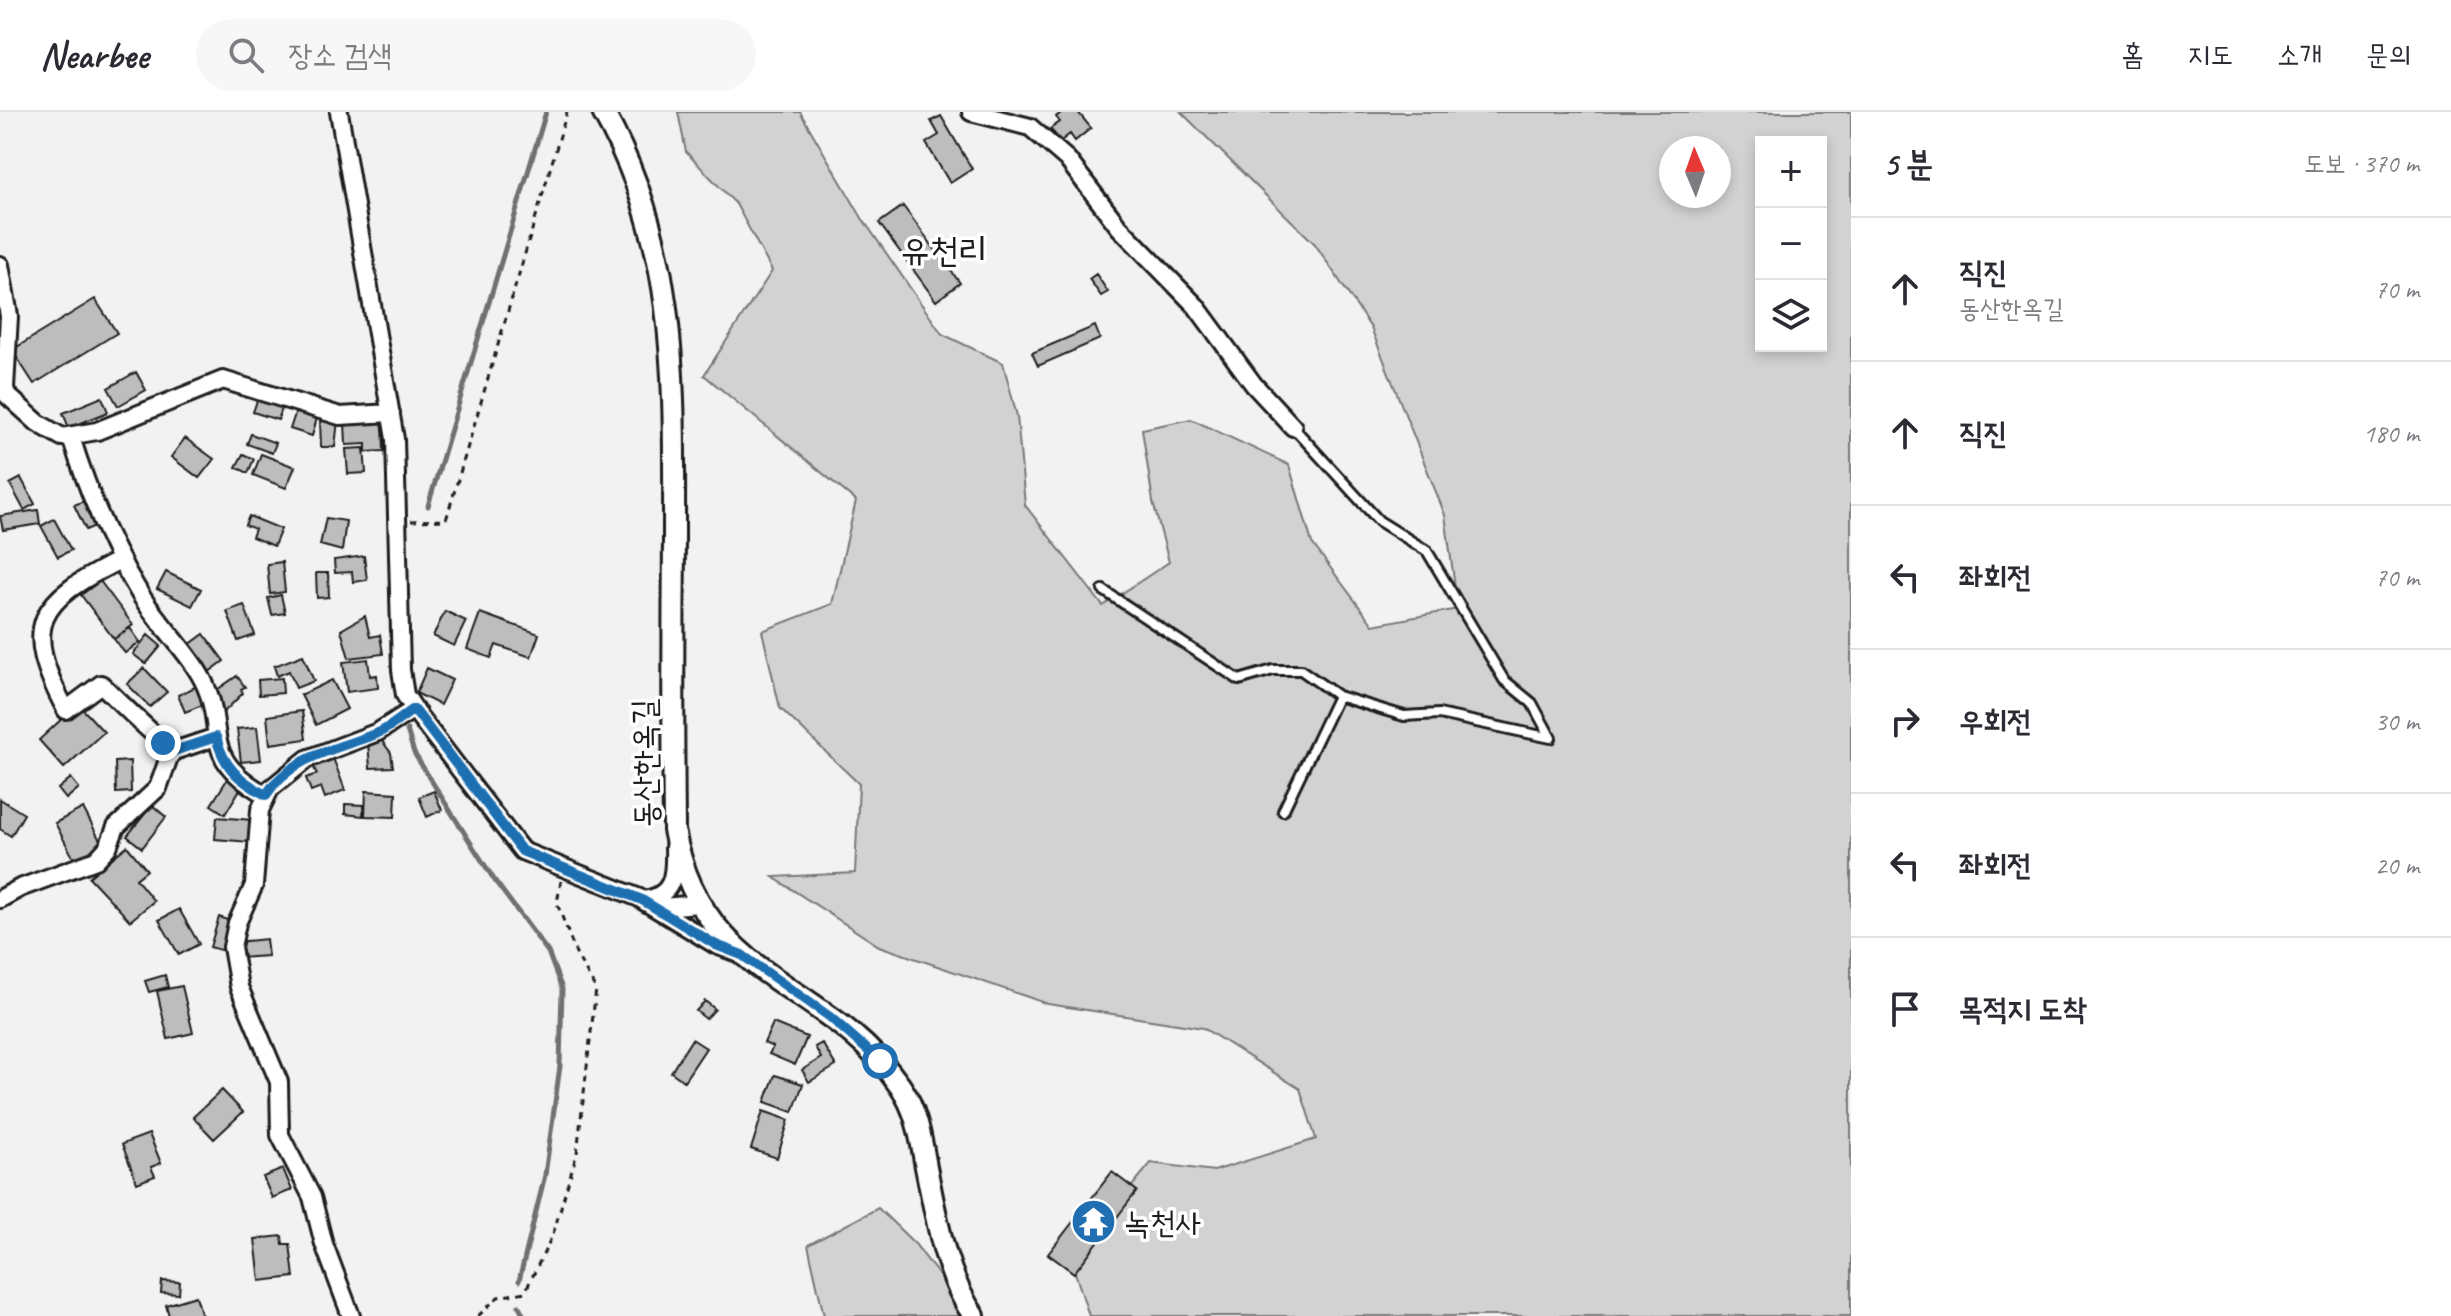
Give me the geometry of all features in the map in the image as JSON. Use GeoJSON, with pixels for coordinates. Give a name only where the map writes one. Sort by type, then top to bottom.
{"type":"FeatureCollection","features":[{"type":"Feature","properties":{"kind":"street"},"geometry":{"type":"LineString","coordinates":[[339,112],[391,413],[399,521],[402,683],[414,709],[514,844],[531,856],[662,907],[699,904]]}},
{"type":"Feature","properties":{"kind":"street","name":"동산한옥길"},"geometry":{"type":"LineString","coordinates":[[603,112],[622,147],[654,232],[665,285],[673,356],[674,830],[684,872],[699,904],[721,935],[742,955],[858,1040],[902,1088],[919,1131],[954,1278],[974,1316]]}},
{"type":"Feature","properties":{"kind":"street"},"geometry":{"type":"LineString","coordinates":[[971,112],[1030,127],[1067,159],[1119,227],[1196,306],[1254,385],[1293,427]]}},
{"type":"Feature","properties":{"kind":"street"},"geometry":{"type":"LineString","coordinates":[[0,265],[9,316],[2,389],[52,433],[71,437],[97,431],[223,380],[340,416],[391,413]]}},
{"type":"Feature","properties":{"kind":"street"},"geometry":{"type":"LineString","coordinates":[[71,437],[120,560],[153,613],[197,670],[221,757],[230,771],[266,795]]}},
{"type":"Feature","properties":{"kind":"street"},"geometry":{"type":"LineString","coordinates":[[120,560],[70,586],[52,602],[42,639],[43,660],[66,710],[101,684],[135,714],[151,734],[174,751]]}},
{"type":"Feature","properties":{"kind":"street"},"geometry":{"type":"LineString","coordinates":[[351,1316],[324,1244],[312,1197],[283,1143],[279,1082],[239,987],[233,959],[234,935],[254,885],[260,810],[266,795],[280,778],[307,759],[378,732],[414,709]]}},
{"type":"Feature","properties":{"kind":"street"},"geometry":{"type":"LineString","coordinates":[[0,899],[20,888],[96,860],[108,847],[116,827],[158,788],[174,751],[216,737]]}},
{"type":"Feature","properties":{"kind":"street"},"geometry":{"type":"LineString","coordinates":[[642,900],[662,895],[671,885],[675,872],[674,830]]}},
{"type":"Feature","properties":{"kind":"street"},"geometry":{"type":"LineString","coordinates":[[642,900],[716,945],[742,955]]}},
{"type":"Feature","properties":{"kind":"lane"},"geometry":{"type":"LineString","coordinates":[[1103,590],[1239,680],[1273,670],[1301,670],[1338,696],[1404,716],[1439,714],[1551,738],[1532,703],[1504,680],[1427,551],[1379,521],[1293,427]]}},
{"type":"Feature","properties":{"kind":"lane"},"geometry":{"type":"LineString","coordinates":[[1283,811],[1338,696]]}},
{"type":"Feature","properties":{"kind":"path"},"geometry":{"type":"LineString","coordinates":[[399,521],[446,520],[567,112]]}},
{"type":"Feature","properties":{"kind":"path"},"geometry":{"type":"LineString","coordinates":[[478,1316],[498,1297],[525,1292],[553,1234],[577,1153],[596,989],[576,954],[557,903],[564,870]]}},
{"type":"Feature","properties":{"kind":"shaded area"},"geometry":{"type":"Polygon","coordinates":[[[678,112],[800,112],[862,218],[942,334],[1003,363],[1017,416],[1025,505],[1103,606],[1169,562],[1153,502],[1142,429],[1191,419],[1289,465],[1312,543],[1373,625],[1458,609],[1445,515],[1371,328],[1315,244],[1181,112],[1851,112],[1851,1316],[1089,1316],[1071,1260],[1151,1163],[1214,1171],[1316,1139],[1300,1089],[1203,1028],[1048,1004],[879,946],[773,877],[855,873],[859,784],[780,708],[762,631],[832,604],[856,501],[704,375],[772,271],[736,204],[686,152],[678,112]]]}},
{"type":"Feature","properties":{"kind":"shaded area"},"geometry":{"type":"Polygon","coordinates":[[[878,1208],[915,1244],[970,1316],[824,1316],[808,1245],[878,1208]]]}},
{"type":"Feature","properties":{"kind":"building"},"geometry":{"type":"Polygon","coordinates":[[[1062,112],[1078,112],[1091,128],[1075,141],[1070,134],[1061,141],[1050,129],[1060,122],[1056,117],[1062,112]]]}},
{"type":"Feature","properties":{"kind":"building"},"geometry":{"type":"Polygon","coordinates":[[[941,116],[972,169],[950,183],[926,143],[939,135],[931,121],[941,116]]]}},
{"type":"Feature","properties":{"kind":"building"},"geometry":{"type":"Polygon","coordinates":[[[903,206],[960,283],[936,301],[879,223],[903,206]]]}},
{"type":"Feature","properties":{"kind":"building"},"geometry":{"type":"Polygon","coordinates":[[[1096,274],[1108,292],[1101,296],[1089,279],[1096,274]]]}},
{"type":"Feature","properties":{"kind":"building"},"geometry":{"type":"Polygon","coordinates":[[[95,299],[117,333],[34,384],[12,350],[95,299]]]}},
{"type":"Feature","properties":{"kind":"building"},"geometry":{"type":"Polygon","coordinates":[[[1095,326],[1100,339],[1038,366],[1032,353],[1095,326]]]}},
{"type":"Feature","properties":{"kind":"building"},"geometry":{"type":"Polygon","coordinates":[[[136,372],[146,390],[118,406],[108,388],[136,372]]]}},
{"type":"Feature","properties":{"kind":"building"},"geometry":{"type":"Polygon","coordinates":[[[259,395],[284,403],[278,420],[253,412],[259,395]]]}},
{"type":"Feature","properties":{"kind":"building"},"geometry":{"type":"Polygon","coordinates":[[[102,397],[108,412],[69,428],[63,413],[102,397]]]}},
{"type":"Feature","properties":{"kind":"building"},"geometry":{"type":"Polygon","coordinates":[[[296,411],[317,418],[312,436],[290,429],[296,411]]]}},
{"type":"Feature","properties":{"kind":"building"},"geometry":{"type":"Polygon","coordinates":[[[320,420],[338,420],[335,447],[321,447],[320,420]]]}},
{"type":"Feature","properties":{"kind":"building"},"geometry":{"type":"Polygon","coordinates":[[[383,420],[384,451],[366,452],[366,444],[346,445],[345,422],[383,420]]]}},
{"type":"Feature","properties":{"kind":"building"},"geometry":{"type":"Polygon","coordinates":[[[251,434],[276,443],[272,453],[247,444],[251,434]]]}},
{"type":"Feature","properties":{"kind":"building"},"geometry":{"type":"Polygon","coordinates":[[[185,438],[214,459],[199,478],[171,457],[185,438]]]}},
{"type":"Feature","properties":{"kind":"building"},"geometry":{"type":"Polygon","coordinates":[[[364,448],[366,473],[348,474],[346,449],[364,448]]]}},
{"type":"Feature","properties":{"kind":"building"},"geometry":{"type":"Polygon","coordinates":[[[243,454],[254,459],[248,473],[236,467],[243,454]]]}},
{"type":"Feature","properties":{"kind":"building"},"geometry":{"type":"Polygon","coordinates":[[[261,454],[295,467],[286,488],[253,475],[261,454]]]}},
{"type":"Feature","properties":{"kind":"building"},"geometry":{"type":"Polygon","coordinates":[[[21,478],[35,504],[24,510],[10,484],[21,478]]]}},
{"type":"Feature","properties":{"kind":"building"},"geometry":{"type":"Polygon","coordinates":[[[84,501],[95,526],[86,530],[74,505],[84,501]]]}},
{"type":"Feature","properties":{"kind":"building"},"geometry":{"type":"Polygon","coordinates":[[[38,510],[40,524],[3,530],[0,516],[38,510]]]}},
{"type":"Feature","properties":{"kind":"building"},"geometry":{"type":"Polygon","coordinates":[[[249,516],[281,529],[274,546],[252,537],[255,529],[245,525],[249,516]]]}},
{"type":"Feature","properties":{"kind":"building"},"geometry":{"type":"Polygon","coordinates":[[[326,518],[346,521],[342,551],[320,545],[326,518]]]}},
{"type":"Feature","properties":{"kind":"building"},"geometry":{"type":"Polygon","coordinates":[[[54,519],[71,550],[58,557],[41,526],[54,519]]]}},
{"type":"Feature","properties":{"kind":"building"},"geometry":{"type":"Polygon","coordinates":[[[364,556],[367,580],[353,582],[352,572],[335,573],[334,560],[364,556]]]}},
{"type":"Feature","properties":{"kind":"building"},"geometry":{"type":"Polygon","coordinates":[[[282,562],[285,592],[270,594],[267,564],[282,562]]]}},
{"type":"Feature","properties":{"kind":"building"},"geometry":{"type":"Polygon","coordinates":[[[166,572],[201,589],[192,606],[157,589],[166,572]]]}},
{"type":"Feature","properties":{"kind":"building"},"geometry":{"type":"Polygon","coordinates":[[[316,573],[328,573],[329,597],[317,598],[316,573]]]}},
{"type":"Feature","properties":{"kind":"building"},"geometry":{"type":"Polygon","coordinates":[[[100,581],[133,625],[114,639],[81,595],[100,581]]]}},
{"type":"Feature","properties":{"kind":"building"},"geometry":{"type":"Polygon","coordinates":[[[281,595],[285,613],[272,615],[268,598],[281,595]]]}},
{"type":"Feature","properties":{"kind":"building"},"geometry":{"type":"Polygon","coordinates":[[[244,605],[255,635],[238,641],[227,611],[244,605]]]}},
{"type":"Feature","properties":{"kind":"building"},"geometry":{"type":"Polygon","coordinates":[[[445,611],[466,621],[454,646],[433,636],[445,611]]]}},
{"type":"Feature","properties":{"kind":"building"},"geometry":{"type":"Polygon","coordinates":[[[480,613],[539,634],[531,657],[496,645],[491,658],[467,649],[480,613]]]}},
{"type":"Feature","properties":{"kind":"building"},"geometry":{"type":"Polygon","coordinates":[[[365,616],[370,637],[380,635],[383,654],[349,658],[341,630],[365,616]]]}},
{"type":"Feature","properties":{"kind":"building"},"geometry":{"type":"Polygon","coordinates":[[[130,628],[140,642],[125,653],[114,639],[130,628]]]}},
{"type":"Feature","properties":{"kind":"building"},"geometry":{"type":"Polygon","coordinates":[[[204,634],[224,661],[209,672],[189,645],[204,634]]]}},
{"type":"Feature","properties":{"kind":"building"},"geometry":{"type":"Polygon","coordinates":[[[148,635],[161,646],[146,664],[133,654],[148,635]]]}},
{"type":"Feature","properties":{"kind":"building"},"geometry":{"type":"Polygon","coordinates":[[[303,655],[314,681],[296,688],[289,671],[277,676],[274,666],[303,655]]]}},
{"type":"Feature","properties":{"kind":"building"},"geometry":{"type":"Polygon","coordinates":[[[368,659],[370,676],[377,675],[378,688],[347,692],[343,662],[368,659]]]}},
{"type":"Feature","properties":{"kind":"building"},"geometry":{"type":"Polygon","coordinates":[[[144,668],[167,692],[150,707],[127,684],[144,668]]]}},
{"type":"Feature","properties":{"kind":"building"},"geometry":{"type":"Polygon","coordinates":[[[427,668],[452,680],[440,705],[416,693],[427,668]]]}},
{"type":"Feature","properties":{"kind":"building"},"geometry":{"type":"Polygon","coordinates":[[[237,676],[245,687],[241,689],[243,693],[224,712],[211,694],[237,676]]]}},
{"type":"Feature","properties":{"kind":"building"},"geometry":{"type":"Polygon","coordinates":[[[282,678],[283,693],[259,695],[258,680],[282,678]]]}},
{"type":"Feature","properties":{"kind":"building"},"geometry":{"type":"Polygon","coordinates":[[[332,680],[347,709],[316,725],[301,695],[332,680]]]}},
{"type":"Feature","properties":{"kind":"building"},"geometry":{"type":"Polygon","coordinates":[[[197,686],[205,704],[185,712],[178,695],[197,686]]]}},
{"type":"Feature","properties":{"kind":"building"},"geometry":{"type":"Polygon","coordinates":[[[78,704],[104,732],[64,768],[39,740],[78,704]]]}},
{"type":"Feature","properties":{"kind":"building"},"geometry":{"type":"Polygon","coordinates":[[[302,711],[306,739],[270,744],[267,716],[302,711]]]}},
{"type":"Feature","properties":{"kind":"building"},"geometry":{"type":"Polygon","coordinates":[[[257,727],[261,760],[241,762],[237,729],[257,727]]]}},
{"type":"Feature","properties":{"kind":"building"},"geometry":{"type":"Polygon","coordinates":[[[379,737],[391,753],[393,767],[370,768],[368,742],[379,737]]]}},
{"type":"Feature","properties":{"kind":"building"},"geometry":{"type":"Polygon","coordinates":[[[333,758],[345,790],[325,798],[321,787],[311,791],[306,778],[317,774],[313,766],[333,758]]]}},
{"type":"Feature","properties":{"kind":"building"},"geometry":{"type":"Polygon","coordinates":[[[130,761],[131,792],[116,793],[115,762],[130,761]]]}},
{"type":"Feature","properties":{"kind":"building"},"geometry":{"type":"Polygon","coordinates":[[[71,778],[79,788],[66,799],[58,789],[71,778]]]}},
{"type":"Feature","properties":{"kind":"building"},"geometry":{"type":"Polygon","coordinates":[[[228,778],[242,786],[225,814],[211,805],[228,778]]]}},
{"type":"Feature","properties":{"kind":"building"},"geometry":{"type":"Polygon","coordinates":[[[366,791],[396,793],[395,817],[365,816],[366,791]]]}},
{"type":"Feature","properties":{"kind":"building"},"geometry":{"type":"Polygon","coordinates":[[[434,791],[442,810],[427,817],[419,797],[434,791]]]}},
{"type":"Feature","properties":{"kind":"building"},"geometry":{"type":"Polygon","coordinates":[[[0,799],[24,814],[11,836],[0,829],[0,799]]]}},
{"type":"Feature","properties":{"kind":"building"},"geometry":{"type":"Polygon","coordinates":[[[345,804],[364,805],[363,816],[345,814],[345,804]]]}},
{"type":"Feature","properties":{"kind":"building"},"geometry":{"type":"Polygon","coordinates":[[[152,805],[166,817],[142,848],[127,836],[152,805]]]}},
{"type":"Feature","properties":{"kind":"building"},"geometry":{"type":"Polygon","coordinates":[[[83,808],[103,846],[75,861],[55,823],[83,808]]]}},
{"type":"Feature","properties":{"kind":"building"},"geometry":{"type":"Polygon","coordinates":[[[217,817],[252,820],[250,842],[215,839],[217,817]]]}},
{"type":"Feature","properties":{"kind":"building"},"geometry":{"type":"Polygon","coordinates":[[[127,846],[147,870],[136,879],[154,901],[130,921],[89,877],[127,846]]]}},
{"type":"Feature","properties":{"kind":"building"},"geometry":{"type":"Polygon","coordinates":[[[179,909],[199,944],[179,955],[159,920],[179,909]]]}},
{"type":"Feature","properties":{"kind":"building"},"geometry":{"type":"Polygon","coordinates":[[[219,917],[233,922],[224,951],[210,947],[219,917]]]}},
{"type":"Feature","properties":{"kind":"building"},"geometry":{"type":"Polygon","coordinates":[[[266,939],[268,956],[239,958],[237,942],[266,939]]]}},
{"type":"Feature","properties":{"kind":"building"},"geometry":{"type":"Polygon","coordinates":[[[165,975],[168,987],[149,992],[145,981],[165,975]]]}},
{"type":"Feature","properties":{"kind":"building"},"geometry":{"type":"Polygon","coordinates":[[[182,986],[193,1033],[168,1039],[157,991],[182,986]]]}},
{"type":"Feature","properties":{"kind":"building"},"geometry":{"type":"Polygon","coordinates":[[[705,1001],[715,1009],[706,1019],[696,1011],[705,1001]]]}},
{"type":"Feature","properties":{"kind":"building"},"geometry":{"type":"Polygon","coordinates":[[[773,1023],[807,1037],[795,1065],[769,1054],[773,1047],[764,1043],[773,1023]]]}},
{"type":"Feature","properties":{"kind":"building"},"geometry":{"type":"Polygon","coordinates":[[[692,1039],[706,1048],[684,1081],[671,1072],[692,1039]]]}},
{"type":"Feature","properties":{"kind":"building"},"geometry":{"type":"Polygon","coordinates":[[[822,1043],[836,1066],[809,1082],[802,1070],[821,1058],[815,1047],[822,1043]]]}},
{"type":"Feature","properties":{"kind":"building"},"geometry":{"type":"Polygon","coordinates":[[[775,1075],[803,1084],[793,1112],[765,1102],[775,1075]]]}},
{"type":"Feature","properties":{"kind":"building"},"geometry":{"type":"Polygon","coordinates":[[[222,1090],[243,1112],[214,1139],[193,1117],[222,1090]]]}},
{"type":"Feature","properties":{"kind":"building"},"geometry":{"type":"Polygon","coordinates":[[[763,1111],[789,1120],[777,1158],[751,1149],[763,1111]]]}},
{"type":"Feature","properties":{"kind":"building"},"geometry":{"type":"Polygon","coordinates":[[[149,1134],[161,1163],[151,1167],[155,1176],[137,1183],[122,1144],[149,1134]]]}},
{"type":"Feature","properties":{"kind":"building"},"geometry":{"type":"Polygon","coordinates":[[[283,1169],[292,1190],[272,1198],[263,1177],[283,1169]]]}},
{"type":"Feature","properties":{"kind":"building","name":"녹천사"},"geometry":{"type":"Polygon","coordinates":[[[1112,1172],[1137,1191],[1074,1273],[1048,1254],[1112,1172]]]}},
{"type":"Feature","properties":{"kind":"building"},"geometry":{"type":"Polygon","coordinates":[[[282,1236],[283,1244],[290,1244],[294,1277],[260,1281],[255,1239],[282,1236]]]}},
{"type":"Feature","properties":{"kind":"building"},"geometry":{"type":"Polygon","coordinates":[[[162,1281],[180,1282],[179,1294],[161,1293],[162,1281]]]}},
{"type":"Feature","properties":{"kind":"building"},"geometry":{"type":"Polygon","coordinates":[[[196,1296],[202,1316],[169,1316],[166,1305],[196,1296]]]}},
{"type":"Feature","properties":{"kind":"waterway"},"geometry":{"type":"LineString","coordinates":[[428,506],[546,112]]}},
{"type":"Feature","properties":{"kind":"waterway"},"geometry":{"type":"LineString","coordinates":[[407,730],[414,753],[451,812],[495,881],[548,952],[562,989],[560,1066],[545,1175],[519,1281]]}},
{"type":"Feature","properties":{"kind":"waterway"},"geometry":{"type":"LineString","coordinates":[[519,1306],[524,1316]]}},
{"type":"Feature","properties":{"kind":"place","name":"녹천사"},"geometry":{"type":"Point","coordinates":[1093,1222]}},
{"type":"Feature","properties":{"kind":"district","name":"유천리"},"geometry":{"type":"Point","coordinates":[944,250]}},
{"type":"Feature","properties":{"kind":"route"},"geometry":{"type":"LineString","coordinates":[[163,743],[174,751],[216,737],[221,757],[230,771],[266,795],[280,778],[307,759],[393,725],[414,709],[522,851],[642,900],[716,945],[742,955],[830,1017],[880,1061]]}}]}
